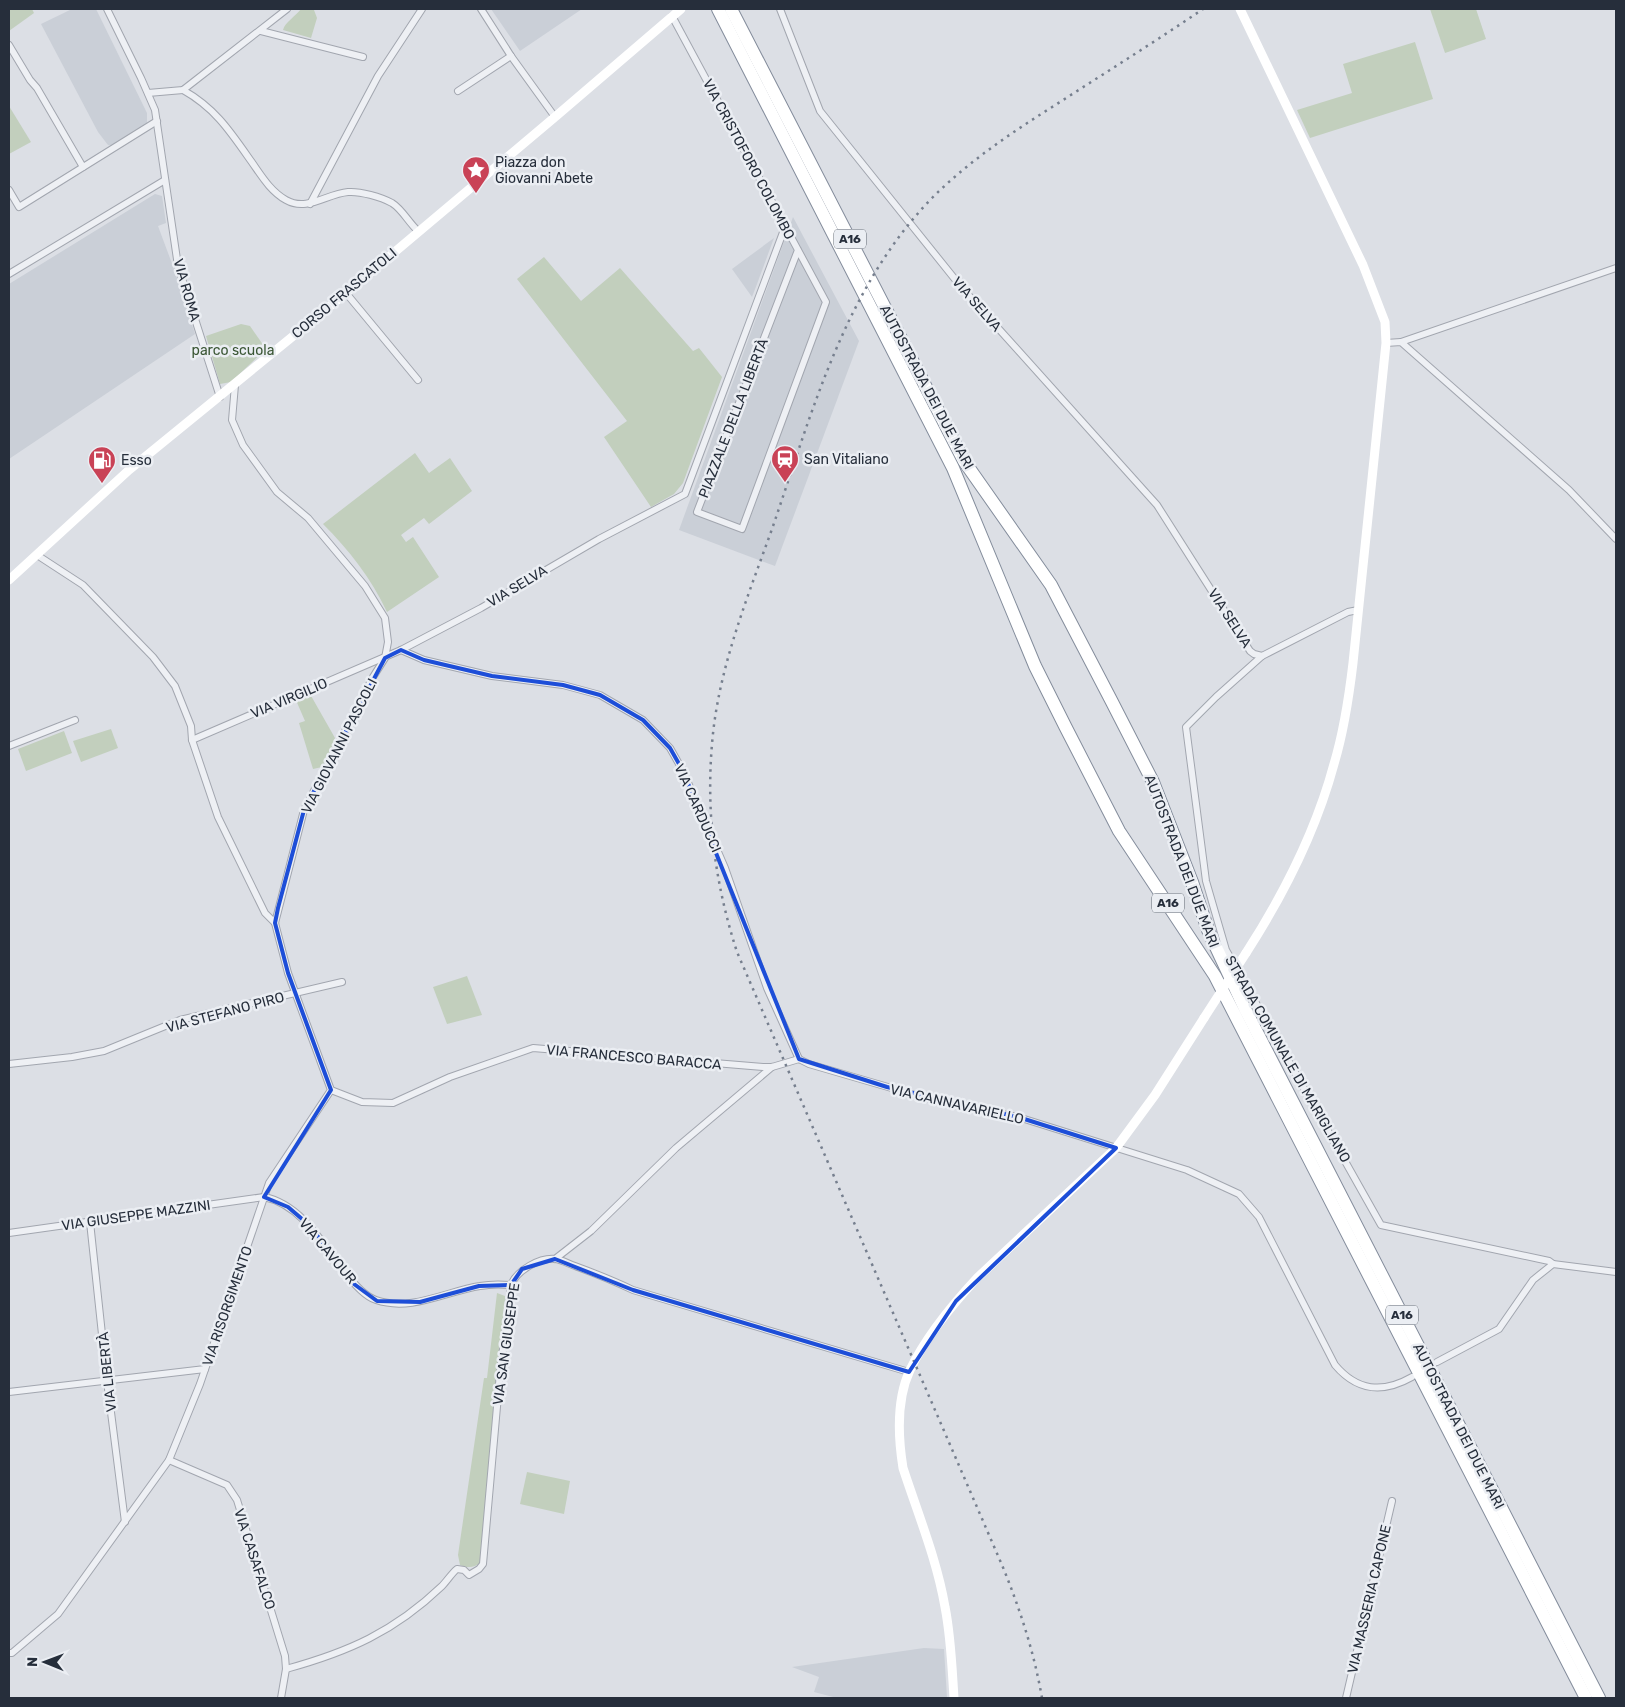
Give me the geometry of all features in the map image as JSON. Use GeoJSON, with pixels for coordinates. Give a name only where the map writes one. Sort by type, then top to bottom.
{"type":"FeatureCollection","features":[{"type":"Feature","properties":{"kind":"highway","name":"AUTOSTRADA DEI DUE MARI"},"geometry":{"type":"LineString","coordinates":[[718,9],[953,468],[1035,666],[1065,726],[1119,831],[1215,976],[1586,1698]]}},
{"type":"Feature","properties":{"kind":"highway","name":"AUTOSTRADA DEI DUE MARI"},"geometry":{"type":"LineString","coordinates":[[731,9],[964,461],[1051,585],[1154,782],[1208,930],[1240,1000],[1599,1698]]}},
{"type":"Feature","properties":{"kind":"street","name":"VIA ROMA"},"geometry":{"type":"LineString","coordinates":[[107,9],[155,110],[178,266],[220,397]]}},
{"type":"Feature","properties":{"kind":"street"},"geometry":{"type":"LineString","coordinates":[[148,93],[183,90],[288,9]]}},
{"type":"Feature","properties":{"kind":"street"},"geometry":{"type":"LineString","coordinates":[[310,204],[378,76],[422,9]]}},
{"type":"Feature","properties":{"kind":"street"},"geometry":{"type":"LineString","coordinates":[[481,9],[511,56],[555,118]]}},
{"type":"Feature","properties":{"kind":"street","name":"CORSO FRASCATOLI"},"geometry":{"type":"LineString","coordinates":[[9,580],[129,470],[346,293],[555,118],[681,9]]}},
{"type":"Feature","properties":{"kind":"street","name":"VIA SELVA"},"geometry":{"type":"LineString","coordinates":[[780,9],[820,111],[962,288],[1157,505],[1250,651],[1262,656],[1348,612],[1358,610]]}},
{"type":"Feature","properties":{"kind":"street"},"geometry":{"type":"LineString","coordinates":[[954,1698],[950,1640],[945,1606],[938,1575],[903,1468],[900,1451],[902,1398],[909,1372],[921,1350],[956,1301],[977,1278],[1116,1148],[1155,1095],[1282,894],[1324,797],[1334,765],[1348,705],[1386,343],[1385,322],[1363,265],[1240,9]]}},
{"type":"Feature","properties":{"kind":"street","name":"VIA CRISTOFORO COLOMBO"},"geometry":{"type":"LineString","coordinates":[[672,16],[826,302]]}},
{"type":"Feature","properties":{"kind":"street"},"geometry":{"type":"LineString","coordinates":[[261,31],[363,57]]}},
{"type":"Feature","properties":{"kind":"street"},"geometry":{"type":"LineString","coordinates":[[9,45],[30,80],[37,88],[83,168]]}},
{"type":"Feature","properties":{"kind":"street"},"geometry":{"type":"LineString","coordinates":[[458,91],[511,56]]}},
{"type":"Feature","properties":{"kind":"street"},"geometry":{"type":"LineString","coordinates":[[183,90],[200,99],[216,115],[275,193],[293,204],[310,204],[346,192],[357,193],[393,204],[418,231]]}},
{"type":"Feature","properties":{"kind":"street"},"geometry":{"type":"LineString","coordinates":[[9,190],[19,207],[157,121]]}},
{"type":"Feature","properties":{"kind":"street"},"geometry":{"type":"LineString","coordinates":[[9,274],[165,180]]}},
{"type":"Feature","properties":{"kind":"street","name":"VIA SELVA"},"geometry":{"type":"LineString","coordinates":[[385,658],[481,608],[608,534],[662,508],[686,494],[785,227]]}},
{"type":"Feature","properties":{"kind":"street","name":"PIAZZALE DELLA LIBERTÀ"},"geometry":{"type":"LineString","coordinates":[[798,250],[697,512],[742,529],[826,302]]}},
{"type":"Feature","properties":{"kind":"street"},"geometry":{"type":"LineString","coordinates":[[1386,343],[1400,342],[1616,268]]}},
{"type":"Feature","properties":{"kind":"street"},"geometry":{"type":"LineString","coordinates":[[346,293],[418,380]]}},
{"type":"Feature","properties":{"kind":"street"},"geometry":{"type":"LineString","coordinates":[[1400,342],[1569,490],[1616,539]]}},
{"type":"Feature","properties":{"kind":"street"},"geometry":{"type":"LineString","coordinates":[[236,384],[232,420],[243,445],[277,492],[308,518],[365,586],[385,618],[388,642],[385,658]]}},
{"type":"Feature","properties":{"kind":"street"},"geometry":{"type":"LineString","coordinates":[[36,555],[83,584],[153,657],[175,686],[191,726],[192,740],[227,838],[266,912],[275,923],[288,973],[331,1090]]}},
{"type":"Feature","properties":{"kind":"street","name":"VIA CARDUCCI"},"geometry":{"type":"LineString","coordinates":[[401,650],[424,660],[492,676],[563,685],[600,695],[643,720],[670,748],[683,771],[725,868],[767,988],[798,1059]]}},
{"type":"Feature","properties":{"kind":"street","name":"STRADA COMUNALE DI MARIGLIANO"},"geometry":{"type":"LineString","coordinates":[[1262,656],[1186,727],[1206,881],[1226,950],[1381,1224],[1550,1261],[1553,1264]]}},
{"type":"Feature","properties":{"kind":"street","name":"VIA VIRGILIO"},"geometry":{"type":"LineString","coordinates":[[192,740],[385,658]]}},
{"type":"Feature","properties":{"kind":"street","name":"VIA GIOVANNI PASCOLI"},"geometry":{"type":"LineString","coordinates":[[275,923],[304,810],[373,677],[385,658]]}},
{"type":"Feature","properties":{"kind":"street"},"geometry":{"type":"LineString","coordinates":[[9,746],[75,720]]}},
{"type":"Feature","properties":{"kind":"street","name":"VIA STEFANO PIRO"},"geometry":{"type":"LineString","coordinates":[[9,1064],[104,1052],[180,1020],[342,982]]}},
{"type":"Feature","properties":{"kind":"street","name":"VIA FRANCESCO BARACCA"},"geometry":{"type":"LineString","coordinates":[[331,1090],[362,1102],[393,1103],[450,1077],[533,1048],[735,1066],[772,1067],[798,1059]]}},
{"type":"Feature","properties":{"kind":"street","name":"VIA CANNAVARIELLO"},"geometry":{"type":"LineString","coordinates":[[798,1059],[887,1087],[958,1106],[1018,1117],[1188,1170],[1239,1194],[1259,1217],[1336,1365],[1344,1375],[1364,1387],[1379,1388],[1394,1385],[1412,1377]]}},
{"type":"Feature","properties":{"kind":"street"},"geometry":{"type":"LineString","coordinates":[[555,1259],[591,1231],[676,1148],[772,1067]]}},
{"type":"Feature","properties":{"kind":"street","name":"VIA RISORGIMENTO"},"geometry":{"type":"LineString","coordinates":[[9,1653],[12,1653],[58,1614],[169,1460],[205,1369],[269,1183],[331,1090]]}},
{"type":"Feature","properties":{"kind":"street","name":"VIA GIUSEPPE MAZZINI"},"geometry":{"type":"LineString","coordinates":[[9,1233],[264,1197]]}},
{"type":"Feature","properties":{"kind":"street","name":"VIA CAVOUR"},"geometry":{"type":"LineString","coordinates":[[264,1197],[272,1198],[288,1207],[309,1225],[354,1284],[378,1301],[420,1302],[479,1286],[510,1285]]}},
{"type":"Feature","properties":{"kind":"street","name":"VIA LIBERTÀ"},"geometry":{"type":"LineString","coordinates":[[90,1222],[107,1381],[125,1522]]}},
{"type":"Feature","properties":{"kind":"street"},"geometry":{"type":"LineString","coordinates":[[555,1259],[652,1296],[909,1372]]}},
{"type":"Feature","properties":{"kind":"street","name":"VIA SAN GIUSEPPE"},"geometry":{"type":"LineString","coordinates":[[286,1669],[333,1655],[378,1635],[429,1597],[457,1569],[464,1570],[470,1575],[483,1564],[510,1285],[517,1273],[522,1269],[555,1259]]}},
{"type":"Feature","properties":{"kind":"street"},"geometry":{"type":"LineString","coordinates":[[1437,1362],[1499,1330],[1533,1280],[1553,1264],[1616,1272]]}},
{"type":"Feature","properties":{"kind":"street"},"geometry":{"type":"LineString","coordinates":[[9,1392],[205,1369]]}},
{"type":"Feature","properties":{"kind":"street","name":"VIA CASAFALCO"},"geometry":{"type":"LineString","coordinates":[[169,1460],[227,1484],[237,1500],[281,1639],[286,1669],[282,1698]]}},
{"type":"Feature","properties":{"kind":"street","name":"VIA MASSERIA CAPONE"},"geometry":{"type":"LineString","coordinates":[[1346,1698],[1392,1501]]}},
{"type":"Feature","properties":{"kind":"highlighted area"},"geometry":{"type":"Polygon","coordinates":[[[401,650],[424,660],[492,676],[563,685],[600,695],[643,720],[670,748],[683,771],[799,1059],[887,1087],[1018,1117],[1116,1148],[956,1301],[909,1372],[633,1290],[555,1259],[522,1269],[511,1285],[479,1286],[420,1302],[377,1301],[354,1284],[309,1225],[288,1207],[264,1197],[331,1090],[288,973],[275,923],[278,908],[304,810],[385,658],[401,650]]]}},
{"type":"Feature","properties":{"kind":"shaded area"},"geometry":{"type":"Polygon","coordinates":[[[72,9],[96,9],[147,113],[147,123],[113,146],[108,145],[98,132],[41,24],[72,9]]]}},
{"type":"Feature","properties":{"kind":"shaded area"},"geometry":{"type":"Polygon","coordinates":[[[491,9],[582,9],[520,51],[491,9]]]}},
{"type":"Feature","properties":{"kind":"shaded area"},"geometry":{"type":"Polygon","coordinates":[[[155,194],[162,196],[166,223],[158,226],[195,334],[9,459],[9,284],[155,194]]]}},
{"type":"Feature","properties":{"kind":"shaded area"},"geometry":{"type":"Polygon","coordinates":[[[793,217],[859,341],[775,566],[679,530],[793,217]]]}},
{"type":"Feature","properties":{"kind":"shaded area"},"geometry":{"type":"Polygon","coordinates":[[[774,238],[757,284],[752,297],[732,269],[774,238]]]}},
{"type":"Feature","properties":{"kind":"shaded area"},"geometry":{"type":"Polygon","coordinates":[[[924,1648],[944,1649],[947,1698],[837,1698],[814,1692],[819,1677],[792,1667],[924,1648]]]}},
{"type":"Feature","properties":{"kind":"green space"},"geometry":{"type":"Polygon","coordinates":[[[9,9],[32,9],[34,13],[9,31],[9,9]]]}},
{"type":"Feature","properties":{"kind":"green space"},"geometry":{"type":"Polygon","coordinates":[[[301,9],[315,9],[317,18],[311,38],[283,30],[286,24],[301,9]]]}},
{"type":"Feature","properties":{"kind":"green space"},"geometry":{"type":"Polygon","coordinates":[[[1430,9],[1476,9],[1486,39],[1445,53],[1430,9]]]}},
{"type":"Feature","properties":{"kind":"green space"},"geometry":{"type":"Polygon","coordinates":[[[1415,42],[1433,99],[1310,138],[1297,110],[1352,93],[1343,64],[1415,42]]]}},
{"type":"Feature","properties":{"kind":"green space"},"geometry":{"type":"Polygon","coordinates":[[[9,106],[31,142],[9,154],[9,106]]]}},
{"type":"Feature","properties":{"kind":"green space"},"geometry":{"type":"Polygon","coordinates":[[[544,257],[581,301],[620,268],[693,351],[699,348],[722,377],[683,483],[674,494],[651,507],[604,437],[627,421],[517,279],[544,257]]]}},
{"type":"Feature","properties":{"kind":"green space","name":"parco scuola"},"geometry":{"type":"Polygon","coordinates":[[[241,324],[250,326],[266,349],[231,382],[220,384],[206,336],[241,324]]]}},
{"type":"Feature","properties":{"kind":"green space"},"geometry":{"type":"Polygon","coordinates":[[[415,453],[429,473],[450,458],[472,491],[429,524],[424,518],[401,535],[406,542],[413,537],[439,577],[387,612],[359,565],[323,524],[415,453]]]}},
{"type":"Feature","properties":{"kind":"green space"},"geometry":{"type":"Polygon","coordinates":[[[307,693],[307,695],[310,694],[335,738],[322,767],[313,769],[299,723],[305,721],[295,698],[307,693]]]}},
{"type":"Feature","properties":{"kind":"green space"},"geometry":{"type":"Polygon","coordinates":[[[111,729],[118,748],[81,762],[73,741],[111,729]]]}},
{"type":"Feature","properties":{"kind":"green space"},"geometry":{"type":"Polygon","coordinates":[[[64,731],[72,753],[26,771],[18,749],[64,731]]]}},
{"type":"Feature","properties":{"kind":"green space"},"geometry":{"type":"Polygon","coordinates":[[[467,976],[482,1015],[447,1024],[433,987],[467,976]]]}},
{"type":"Feature","properties":{"kind":"green space"},"geometry":{"type":"Polygon","coordinates":[[[497,1293],[505,1296],[506,1299],[480,1563],[473,1567],[468,1567],[460,1565],[458,1555],[484,1378],[487,1378],[497,1293]]]}},
{"type":"Feature","properties":{"kind":"green space"},"geometry":{"type":"Polygon","coordinates":[[[527,1472],[570,1481],[564,1514],[520,1504],[527,1472]]]}},
{"type":"Feature","properties":{"kind":"railway"},"geometry":{"type":"LineString","coordinates":[[1042,1698],[1026,1631],[1002,1565],[737,952],[723,901],[714,849],[710,797],[712,744],[715,716],[727,661],[817,397],[853,312],[876,272],[902,234],[932,198],[962,171],[1026,124],[1203,9]]}},
{"type":"Feature","properties":{"kind":"place","name":"Piazza don Giovanni Abete"},"geometry":{"type":"Point","coordinates":[476,194]}},
{"type":"Feature","properties":{"kind":"place","name":"San Vitaliano"},"geometry":{"type":"Point","coordinates":[785,483]}},
{"type":"Feature","properties":{"kind":"place","name":"Esso"},"geometry":{"type":"Point","coordinates":[102,484]}}]}
